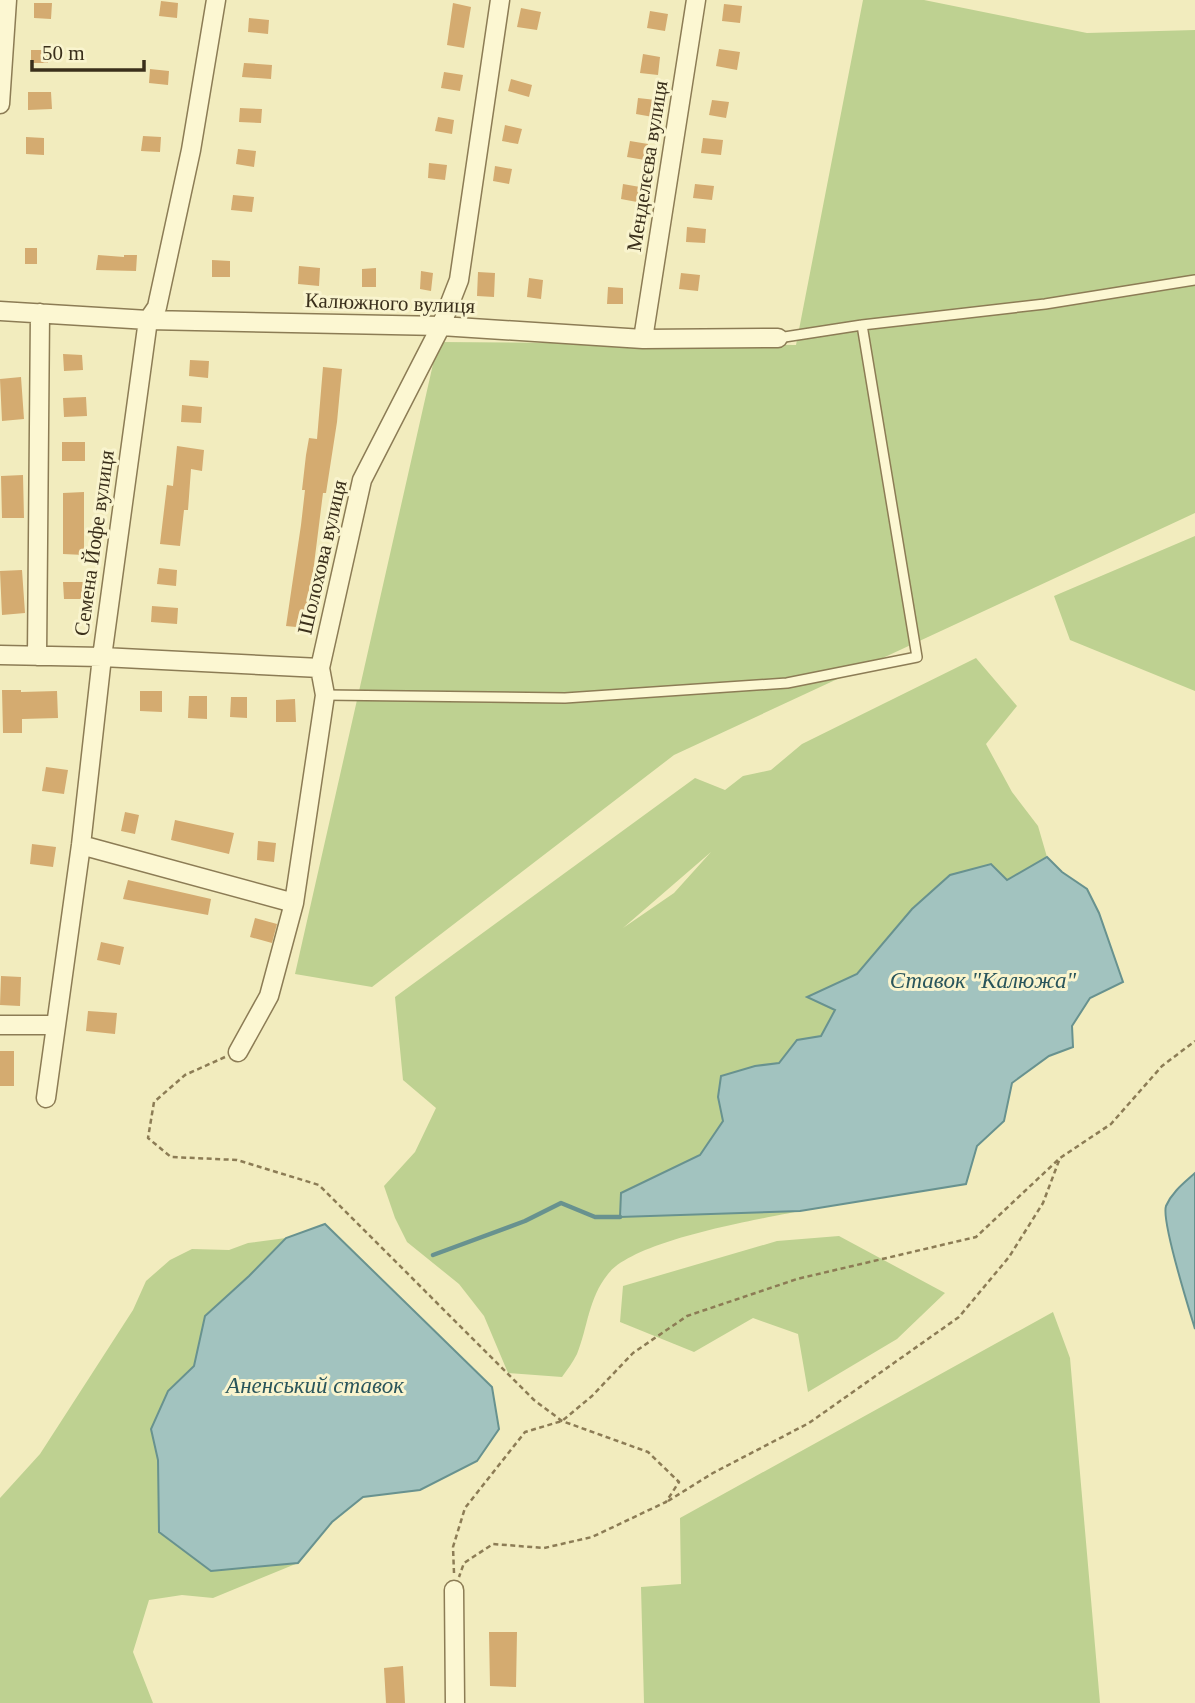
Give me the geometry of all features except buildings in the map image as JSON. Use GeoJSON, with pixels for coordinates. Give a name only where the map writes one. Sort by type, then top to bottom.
{"type":"FeatureCollection","features":[{"type":"Feature","properties":{"kind":"street"},"geometry":{"type":"LineString","coordinates":[[0,104],[7,0]]}},
{"type":"Feature","properties":{"kind":"street","name":"Семена Йофе вулиця"},"geometry":{"type":"LineString","coordinates":[[46,1098],[148,320],[157,307],[191,150],[216,0]]}},
{"type":"Feature","properties":{"kind":"street","name":"Шолохова вулиця"},"geometry":{"type":"LineString","coordinates":[[238,1052],[269,996],[294,903],[325,695],[320,668],[362,480],[441,326],[459,280],[500,0]]}},
{"type":"Feature","properties":{"kind":"street","name":"Менделєєва вулиця"},"geometry":{"type":"LineString","coordinates":[[643,338],[696,0]]}},
{"type":"Feature","properties":{"kind":"street","name":"Калюжного вулиця"},"geometry":{"type":"LineString","coordinates":[[0,312],[148,320],[441,326],[643,338],[778,338]]}},
{"type":"Feature","properties":{"kind":"street"},"geometry":{"type":"LineString","coordinates":[[37,656],[40,313]]}},
{"type":"Feature","properties":{"kind":"street"},"geometry":{"type":"LineString","coordinates":[[0,655],[102,656],[320,668]]}},
{"type":"Feature","properties":{"kind":"street"},"geometry":{"type":"LineString","coordinates":[[80,845],[294,903]]}},
{"type":"Feature","properties":{"kind":"street"},"geometry":{"type":"LineString","coordinates":[[0,1024],[55,1025]]}},
{"type":"Feature","properties":{"kind":"street"},"geometry":{"type":"LineString","coordinates":[[454,1590],[455,1703]]}},
{"type":"Feature","properties":{"kind":"lane"},"geometry":{"type":"LineString","coordinates":[[778,338],[862,325],[1045,304],[1195,280]]}},
{"type":"Feature","properties":{"kind":"lane"},"geometry":{"type":"LineString","coordinates":[[325,695],[579,697],[787,683],[917,657],[862,325]]}},
{"type":"Feature","properties":{"kind":"path"},"geometry":{"type":"LineString","coordinates":[[454,1590],[453,1547],[465,1508],[525,1433],[562,1421],[592,1396],[633,1353],[687,1316],[797,1279],[976,1237],[1060,1158],[1111,1124],[1162,1066],[1195,1041]]}},
{"type":"Feature","properties":{"kind":"path"},"geometry":{"type":"LineString","coordinates":[[238,1052],[185,1075],[154,1102],[148,1138],[172,1157],[237,1160],[319,1185],[534,1400],[562,1421],[649,1452],[679,1482],[666,1502]]}},
{"type":"Feature","properties":{"kind":"path"},"geometry":{"type":"LineString","coordinates":[[454,1590],[464,1563],[493,1544],[544,1548],[592,1537],[666,1502],[713,1473],[809,1423],[958,1317],[1009,1258],[1043,1203],[1060,1158]]}},
{"type":"Feature","properties":{"kind":"green space"},"geometry":{"type":"Polygon","coordinates":[[[863,0],[924,0],[1087,33],[1195,30],[1195,513],[674,755],[372,987],[295,974],[438,342],[796,345],[863,0]]]}},
{"type":"Feature","properties":{"kind":"green space"},"geometry":{"type":"Polygon","coordinates":[[[1195,536],[1195,691],[1070,640],[1054,596],[1195,536]]]}},
{"type":"Feature","properties":{"kind":"green space"},"geometry":{"type":"Polygon","coordinates":[[[976,658],[1017,706],[986,744],[1012,792],[1038,826],[1047,857],[1007,881],[912,909],[857,974],[808,997],[836,1010],[821,1036],[797,1040],[779,1063],[755,1066],[718,1097],[723,1121],[700,1155],[621,1193],[621,1217],[800,1211],[669,1241],[622,1262],[608,1274],[596,1293],[577,1354],[562,1377],[508,1373],[484,1316],[459,1284],[407,1242],[384,1186],[415,1152],[436,1108],[403,1080],[395,997],[695,778],[725,790],[743,776],[771,770],[802,744],[976,658]],[[711,852],[623,928],[674,893],[711,852]]]}},
{"type":"Feature","properties":{"kind":"green space"},"geometry":{"type":"Polygon","coordinates":[[[839,1236],[945,1293],[897,1339],[808,1392],[798,1334],[753,1318],[694,1352],[620,1322],[623,1286],[777,1241],[839,1236]]]}},
{"type":"Feature","properties":{"kind":"green space"},"geometry":{"type":"Polygon","coordinates":[[[286,1238],[205,1316],[194,1366],[169,1391],[151,1429],[158,1460],[159,1532],[211,1571],[298,1563],[213,1598],[182,1595],[149,1600],[133,1652],[153,1703],[0,1703],[0,1498],[40,1454],[133,1310],[146,1281],[170,1260],[192,1249],[229,1250],[248,1243],[286,1238]]]}},
{"type":"Feature","properties":{"kind":"green space"},"geometry":{"type":"Polygon","coordinates":[[[1053,1312],[1070,1358],[1100,1703],[644,1703],[641,1587],[681,1584],[680,1518],[1053,1312]]]}},
{"type":"Feature","properties":{"kind":"water","name":"Ставок \"Калюжа\""},"geometry":{"type":"Polygon","coordinates":[[[1047,857],[1062,872],[1087,889],[1099,913],[1123,982],[1090,998],[1072,1026],[1073,1047],[1049,1056],[1012,1083],[1004,1121],[977,1146],[966,1184],[800,1211],[620,1217],[621,1193],[700,1155],[723,1121],[718,1097],[721,1076],[755,1066],[779,1063],[797,1040],[821,1036],[835,1010],[807,997],[857,974],[912,909],[950,875],[991,864],[1007,880],[1047,857]]]}},
{"type":"Feature","properties":{"kind":"water"},"geometry":{"type":"Polygon","coordinates":[[[1195,1173],[1195,1329],[1176,1266],[1166,1206],[1179,1188],[1195,1173]]]}},
{"type":"Feature","properties":{"kind":"water","name":"Аненський ставок"},"geometry":{"type":"Polygon","coordinates":[[[325,1224],[492,1387],[499,1429],[477,1461],[420,1490],[363,1497],[332,1522],[298,1563],[211,1571],[159,1532],[158,1460],[151,1429],[168,1391],[194,1366],[205,1316],[286,1238],[325,1224]]]}},
{"type":"Feature","properties":{"kind":"waterway"},"geometry":{"type":"LineString","coordinates":[[433,1255],[525,1221],[561,1203],[595,1217],[620,1217]]}}]}
